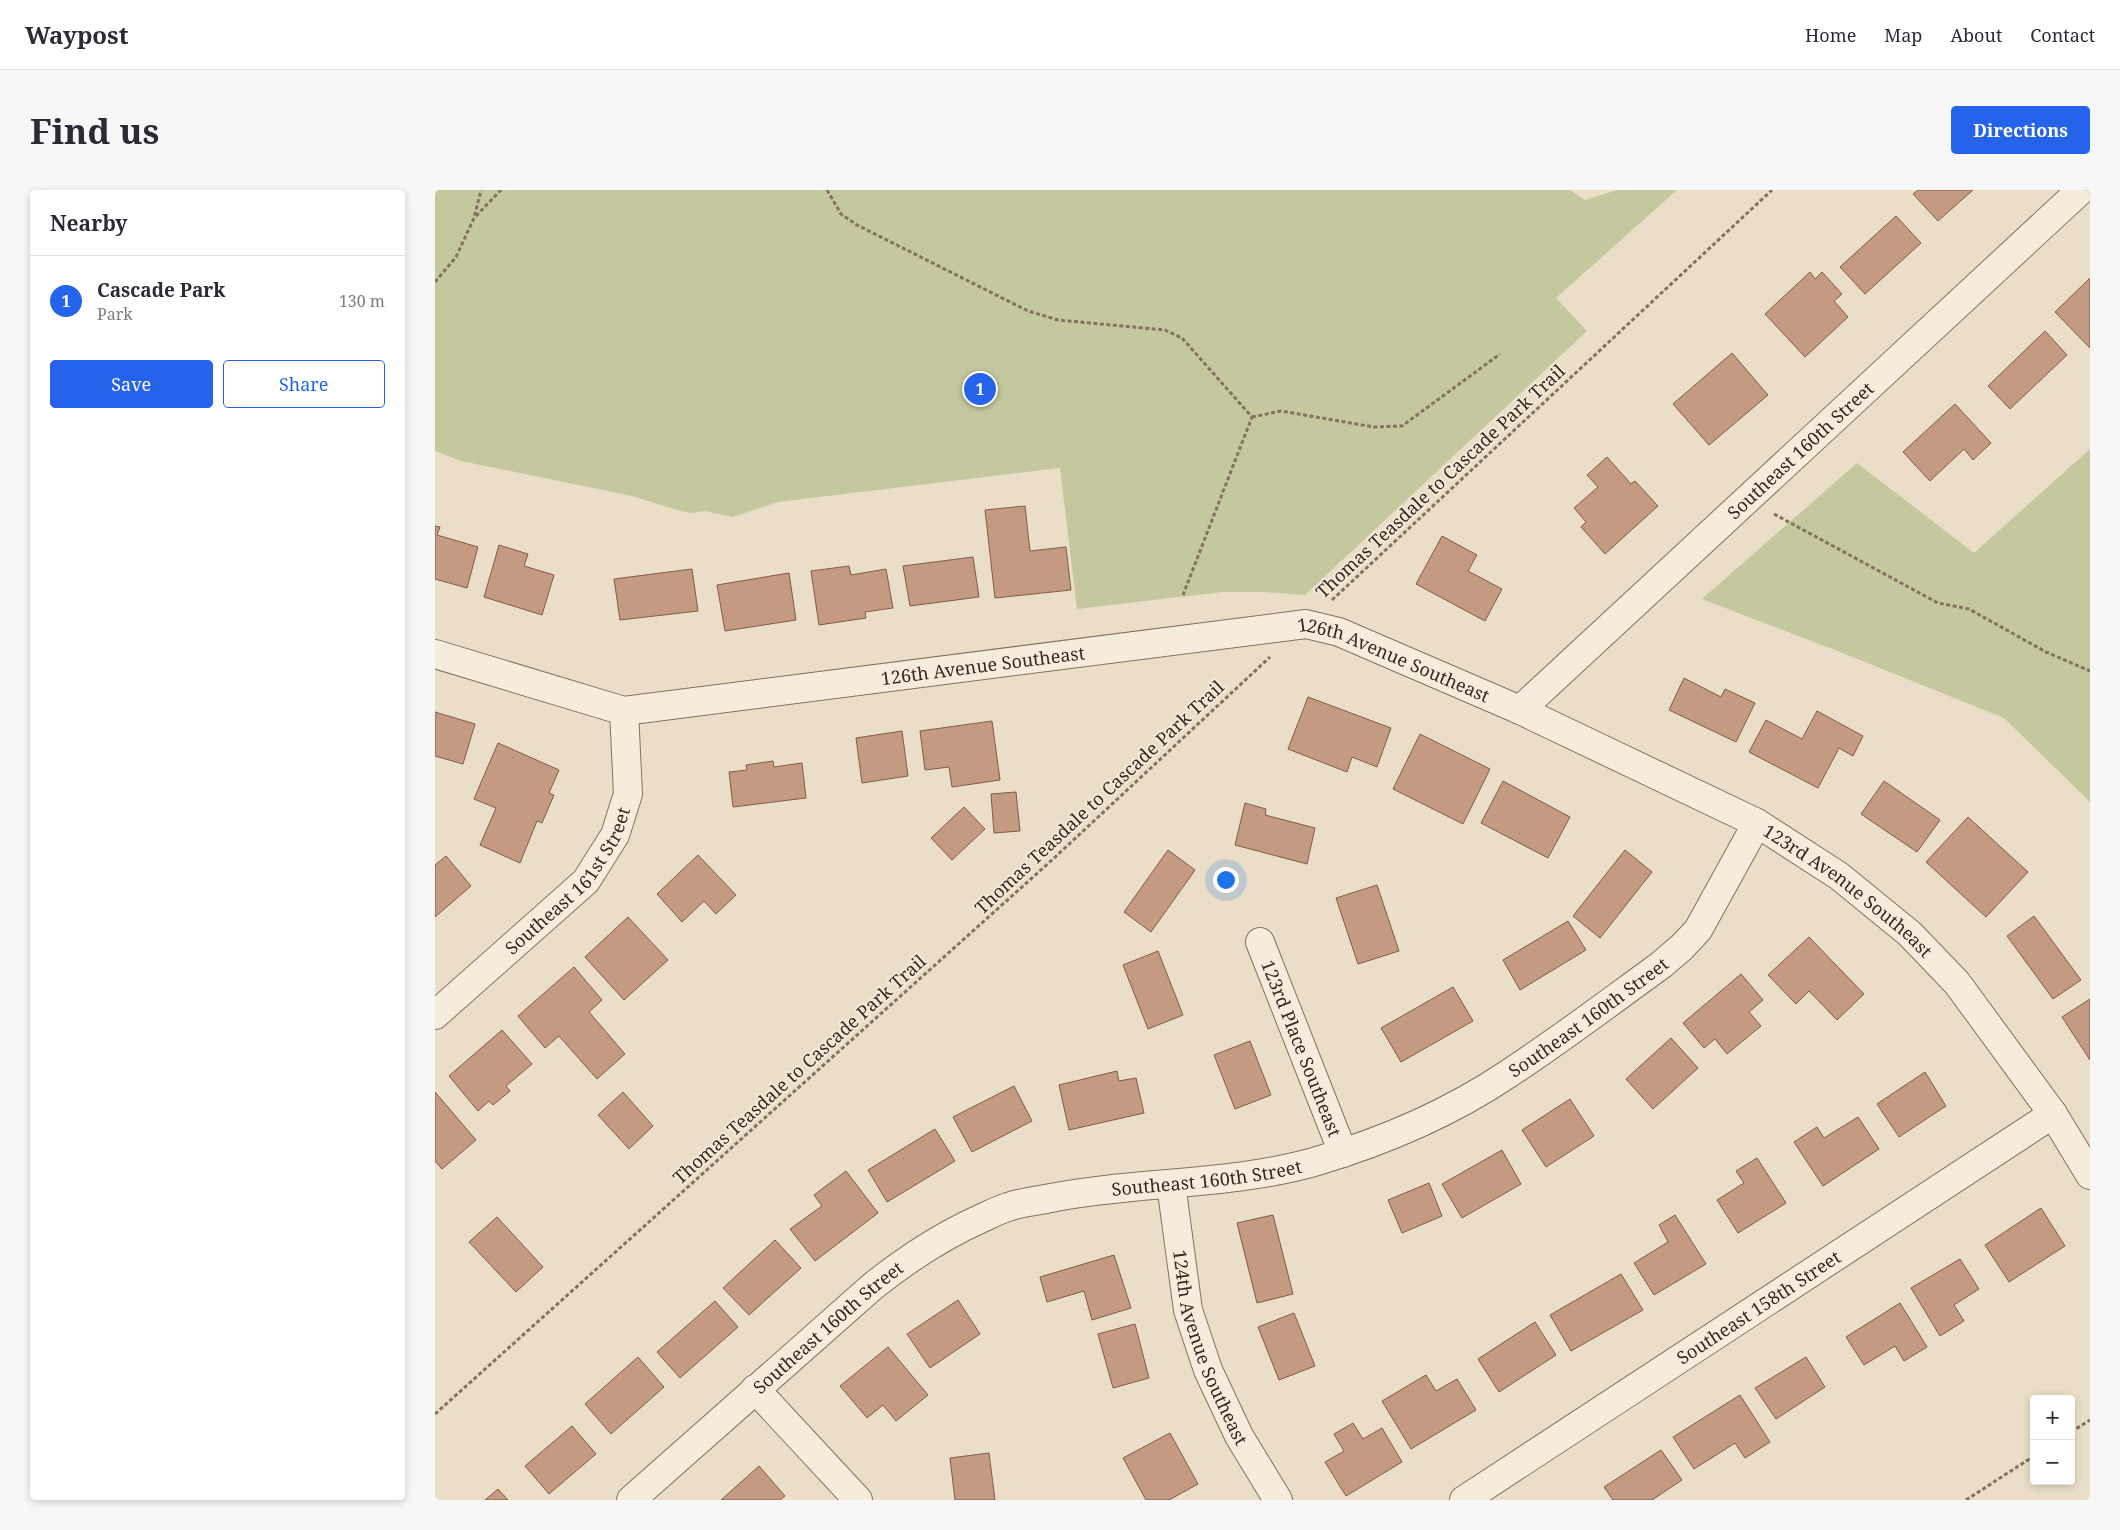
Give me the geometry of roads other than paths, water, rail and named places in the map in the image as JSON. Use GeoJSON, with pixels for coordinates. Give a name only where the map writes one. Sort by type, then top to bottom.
{"type":"FeatureCollection","features":[{"type":"Feature","properties":{"kind":"street","name":"Southeast 160th Street"},"geometry":{"type":"LineString","coordinates":[[1520,710],[2081,190]]}},
{"type":"Feature","properties":{"kind":"street","name":"126th Avenue Southeast"},"geometry":{"type":"LineString","coordinates":[[435,654],[624,711],[1306,624],[1339,632],[1520,710]]}},
{"type":"Feature","properties":{"kind":"street","name":"123rd Avenue Southeast"},"geometry":{"type":"LineString","coordinates":[[1520,710],[1757,823],[1839,876],[1910,934],[1957,983],[2053,1114],[2090,1175]]}},
{"type":"Feature","properties":{"kind":"street","name":"Southeast 161st Street"},"geometry":{"type":"LineString","coordinates":[[435,1015],[586,880],[615,835],[628,794],[624,711]]}},
{"type":"Feature","properties":{"kind":"street","name":"Southeast 160th Street"},"geometry":{"type":"LineString","coordinates":[[631,1500],[873,1286],[910,1257],[940,1238],[1008,1207],[1089,1190],[1171,1184],[1276,1171],[1343,1153],[1437,1115],[1507,1075],[1661,966],[1682,947],[1698,930],[1757,823]]}},
{"type":"Feature","properties":{"kind":"street","name":"123rd Place Southeast"},"geometry":{"type":"LineString","coordinates":[[1260,942],[1343,1153]]}},
{"type":"Feature","properties":{"kind":"street","name":"Southeast 158th Street"},"geometry":{"type":"LineString","coordinates":[[1464,1500],[2053,1114]]}},
{"type":"Feature","properties":{"kind":"street","name":"124th Avenue Southeast"},"geometry":{"type":"LineString","coordinates":[[1171,1184],[1188,1310],[1208,1370],[1239,1436],[1278,1500]]}},
{"type":"Feature","properties":{"kind":"street"},"geometry":{"type":"LineString","coordinates":[[755,1390],[858,1500]]}},
{"type":"Feature","properties":{"kind":"place","name":"Cascade Park"},"geometry":{"type":"Point","coordinates":[980,389]}}]}
